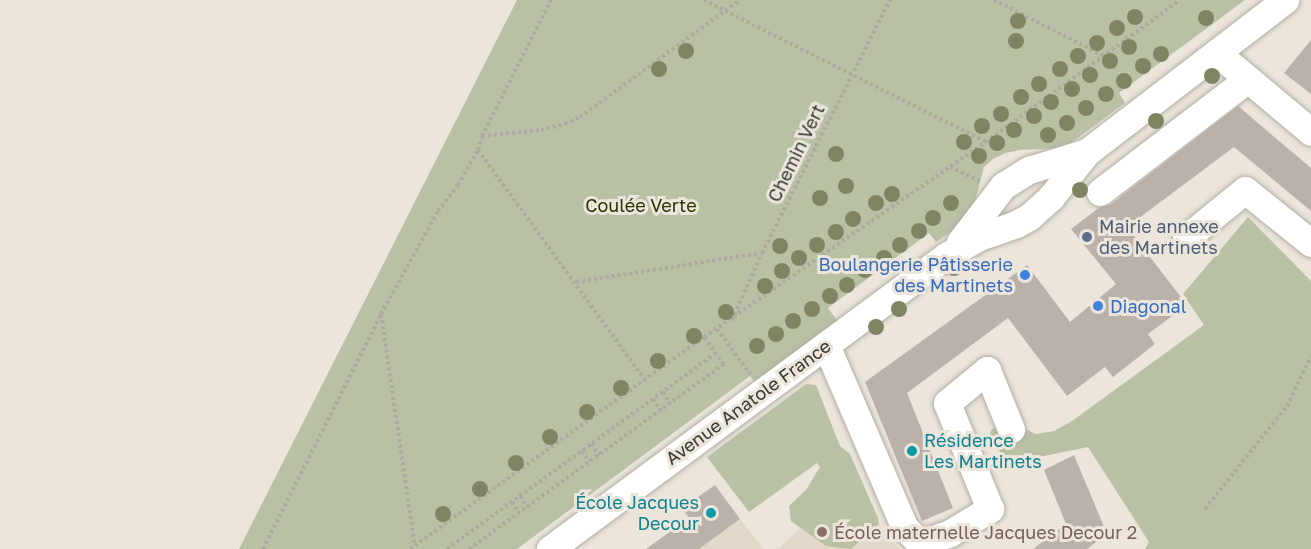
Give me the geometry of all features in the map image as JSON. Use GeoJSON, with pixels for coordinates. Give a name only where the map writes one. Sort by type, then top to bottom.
{"type":"FeatureCollection","features":[{"type":"Feature","properties":{"kind":"street","name":"Avenue Anatole France"},"geometry":{"type":"LineString","coordinates":[[550,549],[946,256],[979,237],[1009,227],[1029,217],[1051,197],[1087,152],[1285,0]]}},
{"type":"Feature","properties":{"kind":"street"},"geometry":{"type":"LineString","coordinates":[[1217,53],[1311,132]]}},
{"type":"Feature","properties":{"kind":"street"},"geometry":{"type":"LineString","coordinates":[[1100,192],[1248,79]]}},
{"type":"Feature","properties":{"kind":"street","name":"Avenue Anatole France"},"geometry":{"type":"LineString","coordinates":[[946,256],[973,228],[989,202],[1003,186],[1034,168],[1087,152]]}},
{"type":"Feature","properties":{"kind":"street"},"geometry":{"type":"LineString","coordinates":[[1034,168],[1041,170],[1050,179],[1051,197]]}},
{"type":"Feature","properties":{"kind":"street"},"geometry":{"type":"LineString","coordinates":[[1186,238],[1245,190],[1311,243]]}},
{"type":"Feature","properties":{"kind":"street"},"geometry":{"type":"LineString","coordinates":[[989,202],[994,220],[1009,227]]}},
{"type":"Feature","properties":{"kind":"street"},"geometry":{"type":"LineString","coordinates":[[826,345],[905,528],[917,540],[930,540],[950,533],[990,508],[947,403],[987,370],[1011,429]]}},
{"type":"Feature","properties":{"kind":"path"},"geometry":{"type":"LineString","coordinates":[[263,549],[381,314],[438,211],[458,185],[478,150],[482,136],[551,0]]}},
{"type":"Feature","properties":{"kind":"path"},"geometry":{"type":"LineString","coordinates":[[704,0],[986,142]]}},
{"type":"Feature","properties":{"kind":"path"},"geometry":{"type":"LineString","coordinates":[[482,136],[541,130],[565,124],[580,117],[740,0]]}},
{"type":"Feature","properties":{"kind":"path","name":"Chemin Vert"},"geometry":{"type":"LineString","coordinates":[[732,320],[762,253],[890,0]]}},
{"type":"Feature","properties":{"kind":"path"},"geometry":{"type":"LineString","coordinates":[[994,0],[1104,56]]}},
{"type":"Feature","properties":{"kind":"path"},"geometry":{"type":"LineString","coordinates":[[410,549],[704,337],[732,320],[986,142],[1180,0]]}},
{"type":"Feature","properties":{"kind":"path"},"geometry":{"type":"LineString","coordinates":[[478,150],[645,380]]}},
{"type":"Feature","properties":{"kind":"path"},"geometry":{"type":"LineString","coordinates":[[576,282],[762,253]]}},
{"type":"Feature","properties":{"kind":"path"},"geometry":{"type":"LineString","coordinates":[[381,314],[415,546]]}},
{"type":"Feature","properties":{"kind":"path"},"geometry":{"type":"LineString","coordinates":[[717,329],[762,392]]}},
{"type":"Feature","properties":{"kind":"path"},"geometry":{"type":"LineString","coordinates":[[469,549],[724,364],[704,337]]}},
{"type":"Feature","properties":{"kind":"path"},"geometry":{"type":"LineString","coordinates":[[450,548],[716,353]]}},
{"type":"Feature","properties":{"kind":"path"},"geometry":{"type":"LineString","coordinates":[[1205,509],[1287,406],[1311,356]]}},
{"type":"Feature","properties":{"kind":"path"},"geometry":{"type":"LineString","coordinates":[[663,392],[670,404]]}},
{"type":"Feature","properties":{"kind":"path"},"geometry":{"type":"LineString","coordinates":[[653,399],[661,410]]}},
{"type":"Feature","properties":{"kind":"path"},"geometry":{"type":"LineString","coordinates":[[591,444],[599,455]]}},
{"type":"Feature","properties":{"kind":"path"},"geometry":{"type":"LineString","coordinates":[[582,451],[590,462]]}},
{"type":"Feature","properties":{"kind":"path"},"geometry":{"type":"LineString","coordinates":[[520,496],[527,507]]}},
{"type":"Feature","properties":{"kind":"path"},"geometry":{"type":"LineString","coordinates":[[512,502],[519,513]]}},
{"type":"Feature","properties":{"kind":"shaded area","name":"École maternelle Jacques Decour 2"},"geometry":{"type":"Polygon","coordinates":[[[811,518],[864,539],[879,524],[899,549],[778,549],[811,518]]]}},
{"type":"Feature","properties":{"kind":"shaded area"},"geometry":{"type":"Polygon","coordinates":[[[740,519],[764,549],[699,549],[740,519]]]}},
{"type":"Feature","properties":{"kind":"green space","name":"Coulée Verte"},"geometry":{"type":"Polygon","coordinates":[[[517,0],[1245,0],[1119,93],[1125,103],[1064,148],[1020,150],[1005,153],[993,159],[984,167],[975,201],[963,224],[936,242],[929,233],[828,308],[838,322],[757,384],[750,376],[517,549],[239,549],[517,0]]]}},
{"type":"Feature","properties":{"kind":"green space"},"geometry":{"type":"Polygon","coordinates":[[[1248,217],[1311,281],[1311,549],[1145,549],[1149,542],[1088,447],[1044,456],[1004,455],[995,448],[989,436],[992,429],[1003,427],[1023,428],[1036,434],[1054,431],[1072,421],[1204,325],[1183,294],[1248,217]]]}},
{"type":"Feature","properties":{"kind":"green space"},"geometry":{"type":"Polygon","coordinates":[[[806,384],[816,385],[840,446],[850,454],[878,518],[879,524],[851,549],[826,546],[791,521],[789,506],[806,490],[820,467],[817,463],[749,512],[707,457],[806,384]]]}},
{"type":"Feature","properties":{"kind":"building"},"geometry":{"type":"Polygon","coordinates":[[[1311,40],[1311,94],[1284,73],[1311,40]]]}},
{"type":"Feature","properties":{"kind":"building"},"geometry":{"type":"Polygon","coordinates":[[[1238,106],[1311,168],[1311,211],[1234,147],[1127,227],[1187,305],[1148,334],[1155,344],[1113,377],[1105,367],[1067,396],[1008,318],[907,393],[953,508],[922,521],[865,382],[1027,265],[1070,322],[1116,284],[1071,229],[1100,207],[1110,205],[1238,106]]]}},
{"type":"Feature","properties":{"kind":"building","name":"Résidence Les Martinets"},"geometry":{"type":"Polygon","coordinates":[[[1074,455],[1107,534],[1087,549],[1033,549],[1066,524],[1044,470],[1074,455]]]}},
{"type":"Feature","properties":{"kind":"building","name":"École Jacques Decour"},"geometry":{"type":"Polygon","coordinates":[[[715,485],[740,519],[699,549],[646,549],[689,518],[682,508],[715,485]]]}},
{"type":"Feature","properties":{"kind":"place","name":"Mairie annexe des Martinets"},"geometry":{"type":"Point","coordinates":[1087,237]}},
{"type":"Feature","properties":{"kind":"place","name":"Boulangerie Pâtisserie des Martinets"},"geometry":{"type":"Point","coordinates":[1025,275]}},
{"type":"Feature","properties":{"kind":"place","name":"Diagonal"},"geometry":{"type":"Point","coordinates":[1098,306]}},
{"type":"Feature","properties":{"kind":"place","name":"Résidence Les Martinets"},"geometry":{"type":"Point","coordinates":[912,451]}},
{"type":"Feature","properties":{"kind":"place","name":"École Jacques Decour"},"geometry":{"type":"Point","coordinates":[711,513]}},
{"type":"Feature","properties":{"kind":"place","name":"École maternelle Jacques Decour 2"},"geometry":{"type":"Point","coordinates":[822,532]}}]}
